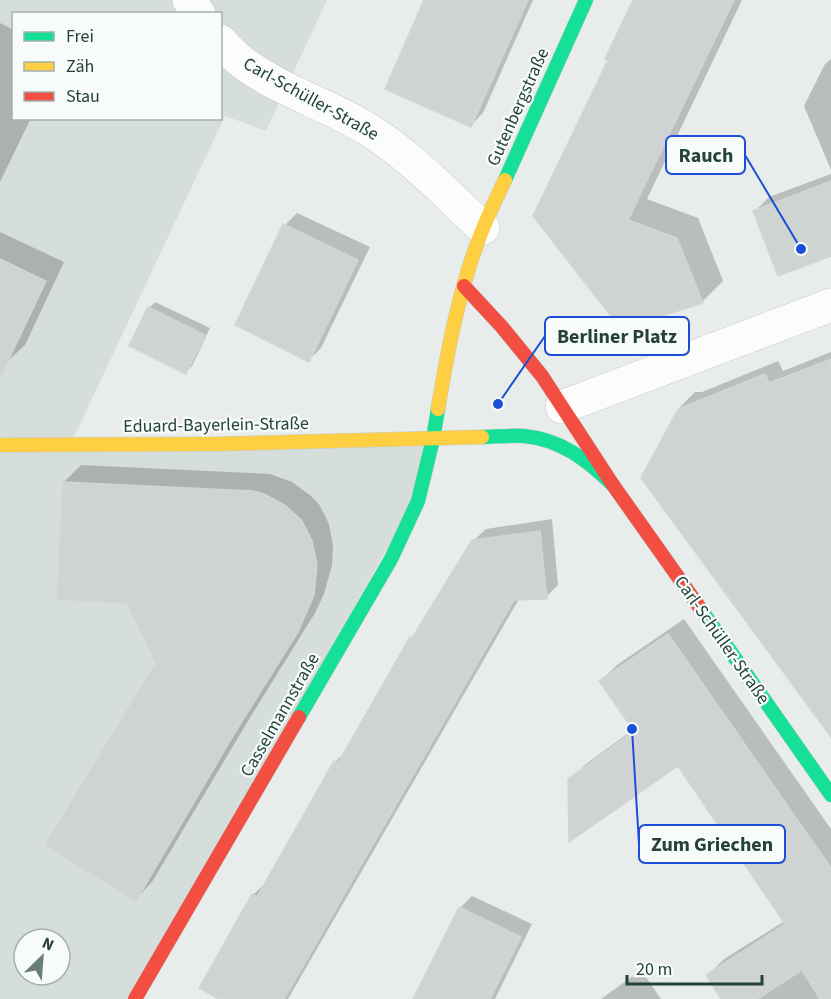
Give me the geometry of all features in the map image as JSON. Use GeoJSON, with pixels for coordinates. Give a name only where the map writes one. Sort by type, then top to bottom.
{"type":"FeatureCollection","features":[{"type":"Feature","properties":{"kind":"street","name":"Gutenbergstraße"},"geometry":{"type":"LineString","coordinates":[[464,286],[483,228],[586,0]]}},
{"type":"Feature","properties":{"kind":"street","name":"Carl-Schüller-Straße"},"geometry":{"type":"LineString","coordinates":[[222,43],[241,62],[261,76],[341,113],[371,131],[401,153],[483,228]]}},
{"type":"Feature","properties":{"kind":"street"},"geometry":{"type":"LineString","coordinates":[[464,286],[523,352],[614,485]]}},
{"type":"Feature","properties":{"kind":"street","name":"Casselmannstraße"},"geometry":{"type":"LineString","coordinates":[[135,999],[391,559],[418,501],[433,439],[447,354],[464,286]]}},
{"type":"Feature","properties":{"kind":"street"},"geometry":{"type":"LineString","coordinates":[[562,407],[831,305]]}},
{"type":"Feature","properties":{"kind":"street","name":"Eduard-Bayerlein-Straße"},"geometry":{"type":"LineString","coordinates":[[0,445],[217,444],[524,436],[546,440],[569,449],[591,462],[614,485]]}},
{"type":"Feature","properties":{"kind":"street","name":"Carl-Schüller-Straße"},"geometry":{"type":"LineString","coordinates":[[614,485],[831,795]]}},
{"type":"Feature","properties":{"kind":"shaded area"},"geometry":{"type":"Polygon","coordinates":[[[0,0],[327,0],[266,131],[225,116],[68,450],[428,443],[415,499],[132,999],[0,999],[0,0]]]}},
{"type":"Feature","properties":{"kind":"building"},"geometry":{"type":"Polygon","coordinates":[[[424,0],[528,0],[471,127],[385,89],[424,0]]]}},
{"type":"Feature","properties":{"kind":"building"},"geometry":{"type":"Polygon","coordinates":[[[633,0],[734,0],[628,220],[677,238],[703,303],[621,329],[533,216],[608,60],[605,59],[633,0]]]}},
{"type":"Feature","properties":{"kind":"building"},"geometry":{"type":"Polygon","coordinates":[[[831,181],[831,256],[778,276],[753,211],[831,181]]]}},
{"type":"Feature","properties":{"kind":"building"},"geometry":{"type":"Polygon","coordinates":[[[283,224],[358,260],[309,362],[235,325],[283,224]]]}},
{"type":"Feature","properties":{"kind":"building"},"geometry":{"type":"Polygon","coordinates":[[[0,259],[46,281],[0,378],[0,259]]]}},
{"type":"Feature","properties":{"kind":"building"},"geometry":{"type":"Polygon","coordinates":[[[148,307],[205,335],[186,374],[129,346],[148,307]]]}},
{"type":"Feature","properties":{"kind":"building"},"geometry":{"type":"Polygon","coordinates":[[[831,359],[831,737],[641,478],[678,409],[765,374],[769,383],[831,359]]]}},
{"type":"Feature","properties":{"kind":"building"},"geometry":{"type":"Polygon","coordinates":[[[63,482],[253,491],[264,494],[285,505],[302,521],[312,541],[317,564],[314,595],[298,632],[234,734],[136,901],[45,845],[156,663],[127,603],[57,599],[63,482]]]}},
{"type":"Feature","properties":{"kind":"building"},"geometry":{"type":"Polygon","coordinates":[[[540,531],[547,599],[514,600],[284,999],[219,999],[199,988],[252,894],[257,897],[334,761],[338,763],[410,637],[412,638],[472,540],[540,531]]]}},
{"type":"Feature","properties":{"kind":"building"},"geometry":{"type":"Polygon","coordinates":[[[668,634],[831,868],[831,999],[820,999],[802,970],[757,999],[721,999],[706,975],[785,924],[678,766],[569,842],[568,779],[634,731],[599,681],[668,634]]]}},
{"type":"Feature","properties":{"kind":"building"},"geometry":{"type":"Polygon","coordinates":[[[459,907],[521,937],[490,999],[413,999],[459,907]]]}},
{"type":"Feature","properties":{"kind":"traffic: fast"},"geometry":{"type":"LineString","coordinates":[[505,180],[586,0]]}},
{"type":"Feature","properties":{"kind":"traffic: fast"},"geometry":{"type":"LineString","coordinates":[[299,717],[391,559],[418,501],[438,409]]}},
{"type":"Feature","properties":{"kind":"traffic: fast"},"geometry":{"type":"LineString","coordinates":[[482,437],[524,436],[562,446],[584,460],[613,485]]}},
{"type":"Feature","properties":{"kind":"traffic: fast"},"geometry":{"type":"LineString","coordinates":[[700,608],[831,795]]}},
{"type":"Feature","properties":{"kind":"traffic: slow"},"geometry":{"type":"LineString","coordinates":[[438,409],[451,340],[468,270],[484,226],[505,180]]}},
{"type":"Feature","properties":{"kind":"traffic: slow"},"geometry":{"type":"LineString","coordinates":[[0,445],[217,444],[482,437]]}},
{"type":"Feature","properties":{"kind":"traffic: jam"},"geometry":{"type":"LineString","coordinates":[[464,286],[502,327],[542,376],[613,485],[700,608]]}},
{"type":"Feature","properties":{"kind":"traffic: jam"},"geometry":{"type":"LineString","coordinates":[[135,999],[299,717]]}},
{"type":"Feature","properties":{"kind":"place","name":"Rauch"},"geometry":{"type":"Point","coordinates":[801,249]}},
{"type":"Feature","properties":{"kind":"place","name":"Berliner Platz"},"geometry":{"type":"Point","coordinates":[498,404]}},
{"type":"Feature","properties":{"kind":"place","name":"Zum Griechen"},"geometry":{"type":"Point","coordinates":[632,729]}}]}
